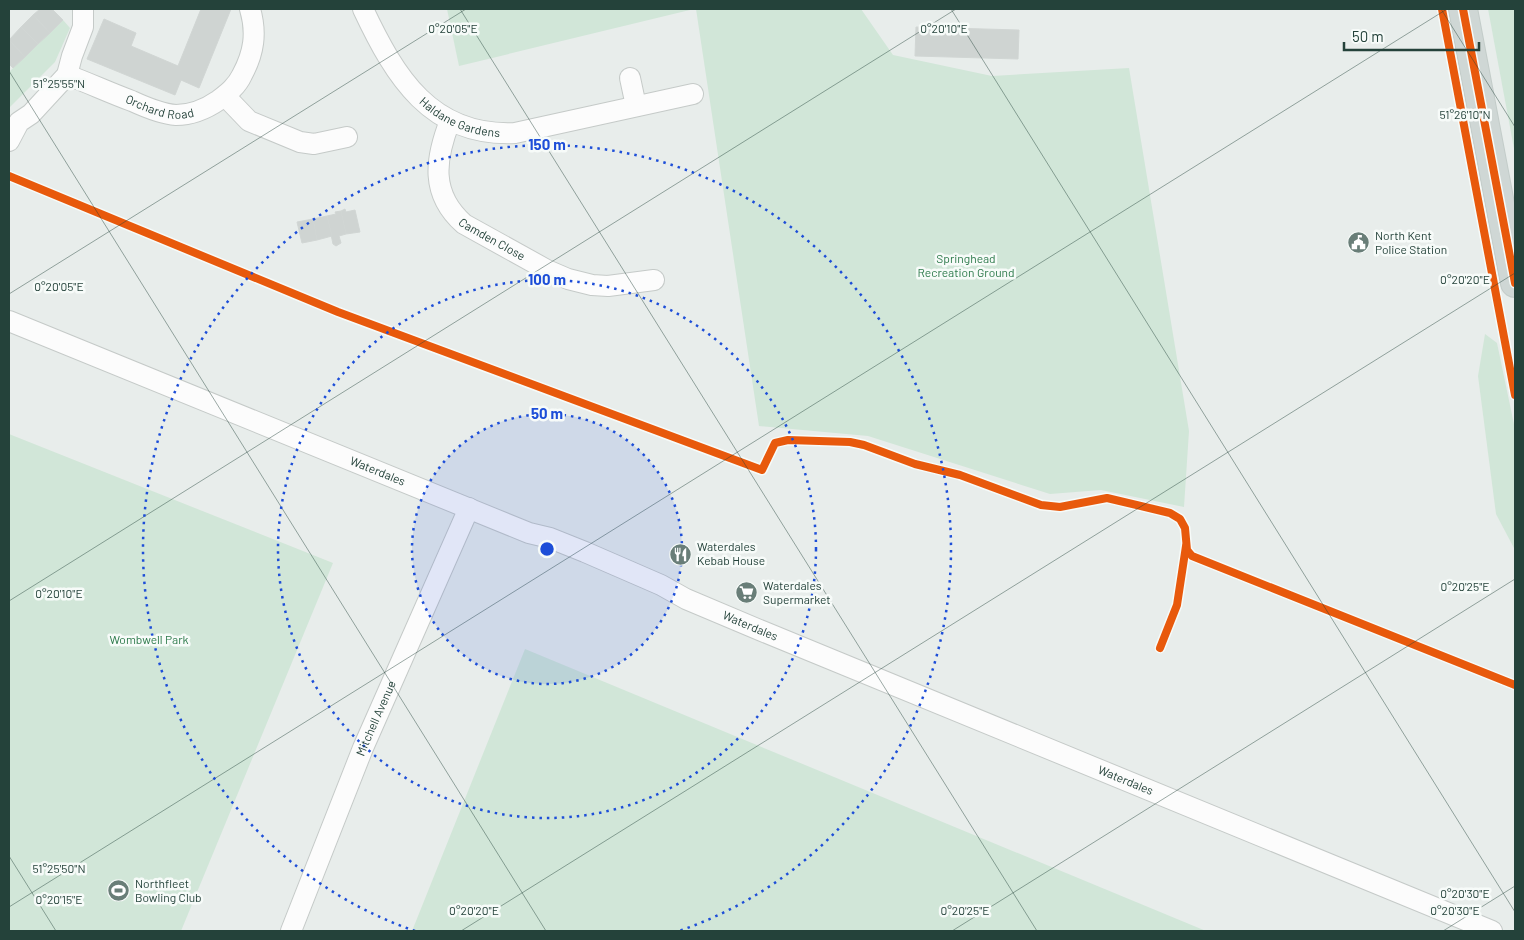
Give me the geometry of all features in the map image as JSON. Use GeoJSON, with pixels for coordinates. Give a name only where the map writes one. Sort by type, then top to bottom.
{"type":"FeatureCollection","features":[{"type":"Feature","properties":{"kind":"main road"},"geometry":{"type":"LineString","coordinates":[[1463,9],[1515,283]]}},
{"type":"Feature","properties":{"kind":"street"},"geometry":{"type":"LineString","coordinates":[[10,141],[19,122],[31,114],[67,76],[83,27],[83,9]]}},
{"type":"Feature","properties":{"kind":"street","name":"Orchard Road"},"geometry":{"type":"LineString","coordinates":[[67,76],[147,108],[169,114],[194,112],[209,106],[225,96],[240,79],[251,57],[254,33],[250,9]]}},
{"type":"Feature","properties":{"kind":"street","name":"Haldane Gardens"},"geometry":{"type":"LineString","coordinates":[[364,9],[383,48],[405,82],[428,107],[450,121],[472,129],[488,132],[515,133],[693,94]]}},
{"type":"Feature","properties":{"kind":"street"},"geometry":{"type":"LineString","coordinates":[[630,78],[636,106]]}},
{"type":"Feature","properties":{"kind":"street"},"geometry":{"type":"LineString","coordinates":[[225,96],[248,120],[296,141],[312,144],[347,137]]}},
{"type":"Feature","properties":{"kind":"street","name":"Camden Close"},"geometry":{"type":"LineString","coordinates":[[450,121],[441,146],[438,175],[446,201],[464,224],[562,278],[586,284],[608,286],[654,280]]}},
{"type":"Feature","properties":{"kind":"street","name":"Waterdales"},"geometry":{"type":"LineString","coordinates":[[9,321],[529,533],[559,542],[662,585],[686,599],[757,629],[1492,931]]}},
{"type":"Feature","properties":{"kind":"street","name":"Mitchell Avenue"},"geometry":{"type":"LineString","coordinates":[[291,931],[363,748],[469,508]]}},
{"type":"Feature","properties":{"kind":"green space"},"geometry":{"type":"Polygon","coordinates":[[[447,9],[694,9],[459,66],[447,9]]]}},
{"type":"Feature","properties":{"kind":"green space","name":"Springhead Recreation Ground"},"geometry":{"type":"Polygon","coordinates":[[[696,9],[861,9],[893,55],[992,76],[1129,68],[1189,431],[1184,507],[1101,490],[1050,494],[868,436],[759,426],[696,9]]]}},
{"type":"Feature","properties":{"kind":"green space"},"geometry":{"type":"Polygon","coordinates":[[[1488,9],[1515,9],[1515,154],[1488,9]]]}},
{"type":"Feature","properties":{"kind":"green space"},"geometry":{"type":"Polygon","coordinates":[[[63,20],[70,28],[55,62],[9,108],[9,72],[63,20]]]}},
{"type":"Feature","properties":{"kind":"green space"},"geometry":{"type":"Polygon","coordinates":[[[1485,334],[1497,343],[1515,429],[1515,550],[1496,514],[1478,376],[1485,334]]]}},
{"type":"Feature","properties":{"kind":"green space","name":"Wombwell Park"},"geometry":{"type":"Polygon","coordinates":[[[9,434],[333,563],[181,931],[9,931],[9,434]]]}},
{"type":"Feature","properties":{"kind":"green space"},"geometry":{"type":"Polygon","coordinates":[[[525,649],[1206,931],[412,931],[525,649]]]}},
{"type":"Feature","properties":{"kind":"building"},"geometry":{"type":"Polygon","coordinates":[[[40,9],[52,9],[63,20],[50,33],[33,15],[40,9]]]}},
{"type":"Feature","properties":{"kind":"building"},"geometry":{"type":"Polygon","coordinates":[[[201,9],[231,9],[199,88],[181,80],[175,95],[87,59],[104,19],[136,33],[131,46],[178,66],[201,9]]]}},
{"type":"Feature","properties":{"kind":"building"},"geometry":{"type":"Polygon","coordinates":[[[33,15],[50,33],[38,44],[21,27],[33,15]]]}},
{"type":"Feature","properties":{"kind":"building"},"geometry":{"type":"Polygon","coordinates":[[[21,27],[38,44],[25,57],[9,40],[21,27]]]}},
{"type":"Feature","properties":{"kind":"building"},"geometry":{"type":"Polygon","coordinates":[[[916,27],[1019,30],[1018,59],[915,56],[916,27]]]}},
{"type":"Feature","properties":{"kind":"building"},"geometry":{"type":"Polygon","coordinates":[[[9,40],[25,57],[13,68],[9,64],[9,40]]]}},
{"type":"Feature","properties":{"kind":"building"},"geometry":{"type":"Polygon","coordinates":[[[345,209],[346,212],[355,210],[360,232],[346,234],[341,211],[345,209]]]}},
{"type":"Feature","properties":{"kind":"building"},"geometry":{"type":"Polygon","coordinates":[[[341,211],[346,234],[339,236],[341,243],[336,246],[333,244],[327,216],[341,211]]]}},
{"type":"Feature","properties":{"kind":"building"},"geometry":{"type":"Polygon","coordinates":[[[327,216],[332,236],[317,240],[313,219],[327,216]]]}},
{"type":"Feature","properties":{"kind":"building"},"geometry":{"type":"Polygon","coordinates":[[[313,219],[317,240],[302,243],[297,222],[313,219]]]}},
{"type":"Feature","properties":{"kind":"cycle path"},"geometry":{"type":"LineString","coordinates":[[1442,9],[1515,395]]}},
{"type":"Feature","properties":{"kind":"cycle path"},"geometry":{"type":"LineString","coordinates":[[1463,9],[1515,283]]}},
{"type":"Feature","properties":{"kind":"cycle path"},"geometry":{"type":"LineString","coordinates":[[9,176],[338,312],[762,470],[775,443],[788,440],[850,442],[864,445],[915,464],[960,475],[1041,505],[1060,507],[1107,498],[1170,513],[1180,519],[1185,528],[1187,550],[1192,556],[1515,685]]}},
{"type":"Feature","properties":{"kind":"cycle path"},"geometry":{"type":"LineString","coordinates":[[1160,648],[1177,605],[1186,546]]}},
{"type":"Feature","properties":{"kind":"place","name":"North Kent Police Station"},"geometry":{"type":"Point","coordinates":[1359,243]}},
{"type":"Feature","properties":{"kind":"place","name":"Waterdales Kebab House"},"geometry":{"type":"Point","coordinates":[681,554]}},
{"type":"Feature","properties":{"kind":"place","name":"Waterdales Supermarket"},"geometry":{"type":"Point","coordinates":[747,593]}},
{"type":"Feature","properties":{"kind":"place","name":"Northfleet Bowling Club"},"geometry":{"type":"Point","coordinates":[119,891]}}]}
